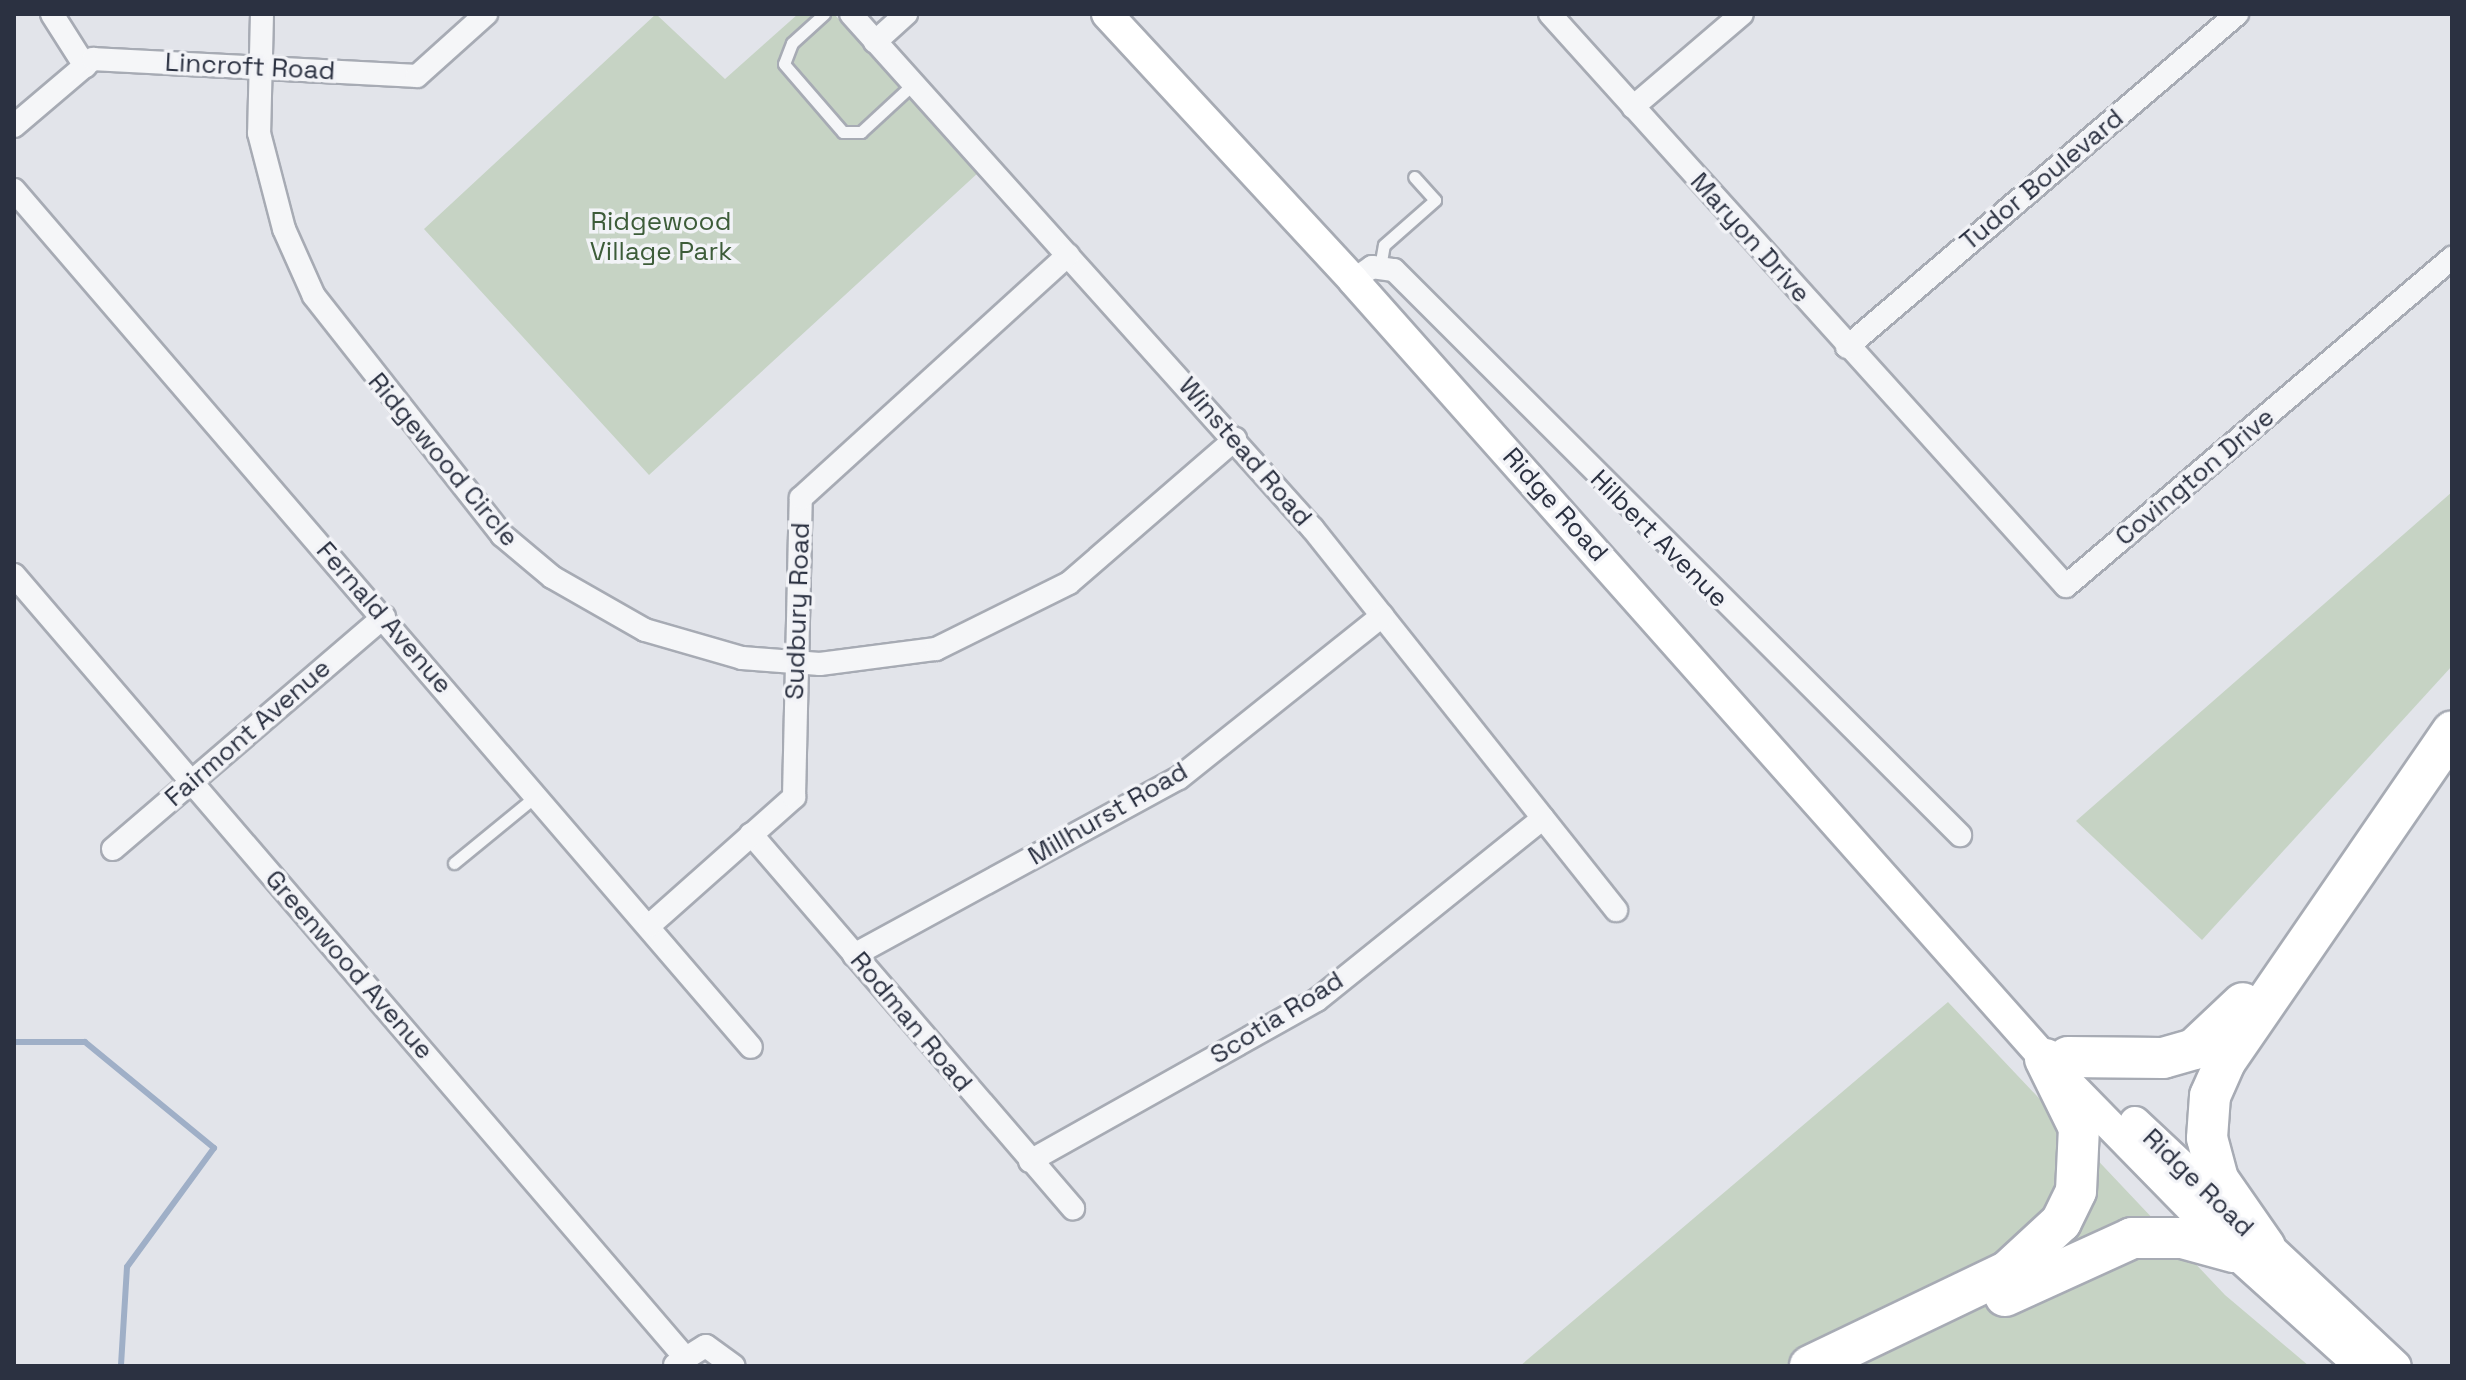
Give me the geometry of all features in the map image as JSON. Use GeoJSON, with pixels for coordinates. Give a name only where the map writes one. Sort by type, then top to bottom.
{"type":"FeatureCollection","features":[{"type":"Feature","properties":{"kind":"highway"},"geometry":{"type":"LineString","coordinates":[[1810,1366],[2008,1271],[2061,1222],[2076,1191],[2079,1128],[2056,1058],[2163,1058],[2194,1049],[2224,1028],[2452,705]]}},
{"type":"Feature","properties":{"kind":"highway"},"geometry":{"type":"LineString","coordinates":[[2249,1249],[2218,1179],[2207,1138],[2210,1096],[2225,1062],[2452,732]]}},
{"type":"Feature","properties":{"kind":"highway"},"geometry":{"type":"LineString","coordinates":[[1861,1366],[2132,1238],[2182,1238],[2249,1249]]}},
{"type":"Feature","properties":{"kind":"street"},"geometry":{"type":"LineString","coordinates":[[14,126],[85,66],[52,14]]}},
{"type":"Feature","properties":{"kind":"street","name":"Ridgewood Circle"},"geometry":{"type":"LineString","coordinates":[[262,14],[256,66],[269,181],[314,296],[502,535],[552,577],[645,630],[742,658],[796,662],[903,657],[1025,610],[1102,558],[1235,439]]}},
{"type":"Feature","properties":{"kind":"street","name":"Lincroft Road"},"geometry":{"type":"LineString","coordinates":[[85,66],[93,59],[417,76],[486,14]]}},
{"type":"Feature","properties":{"kind":"street","name":"Winstead Road"},"geometry":{"type":"LineString","coordinates":[[851,14],[1235,439],[1382,616],[1616,910]]}},
{"type":"Feature","properties":{"kind":"street"},"geometry":{"type":"LineString","coordinates":[[875,42],[906,14]]}},
{"type":"Feature","properties":{"kind":"street","name":"Ridge Road"},"geometry":{"type":"LineString","coordinates":[[1107,14],[1367,274],[1998,1002],[2357,1352],[2396,1366]]}},
{"type":"Feature","properties":{"kind":"street","name":"Maryon Drive"},"geometry":{"type":"LineString","coordinates":[[1550,14],[1952,463]]}},
{"type":"Feature","properties":{"kind":"street"},"geometry":{"type":"LineString","coordinates":[[1633,107],[1742,14]]}},
{"type":"Feature","properties":{"kind":"street","name":"Tudor Boulevard"},"geometry":{"type":"LineString","coordinates":[[1847,347],[2237,14]]}},
{"type":"Feature","properties":{"kind":"street","name":"Fernald Avenue"},"geometry":{"type":"LineString","coordinates":[[14,190],[650,925],[751,1047]]}},
{"type":"Feature","properties":{"kind":"street","name":"Sudbury Road"},"geometry":{"type":"LineString","coordinates":[[650,925],[794,797],[801,498],[1068,255]]}},
{"type":"Feature","properties":{"kind":"street","name":"Covington Drive"},"geometry":{"type":"LineString","coordinates":[[1952,463],[2066,586],[2452,258]]}},
{"type":"Feature","properties":{"kind":"street","name":"Hilbert Avenue"},"geometry":{"type":"LineString","coordinates":[[1367,274],[1394,270],[1960,835]]}},
{"type":"Feature","properties":{"kind":"street","name":"Greenwood Avenue"},"geometry":{"type":"LineString","coordinates":[[14,575],[679,1360],[706,1346],[734,1366]]}},
{"type":"Feature","properties":{"kind":"street","name":"Millhurst Road"},"geometry":{"type":"LineString","coordinates":[[854,955],[1179,778],[1382,616]]}},
{"type":"Feature","properties":{"kind":"street","name":"Fairmont Avenue"},"geometry":{"type":"LineString","coordinates":[[113,849],[384,617]]}},
{"type":"Feature","properties":{"kind":"street","name":"Scotia Road"},"geometry":{"type":"LineString","coordinates":[[1030,1161],[1317,1000],[1543,818]]}},
{"type":"Feature","properties":{"kind":"street","name":"Rodman Road"},"geometry":{"type":"LineString","coordinates":[[751,834],[1073,1208]]}},
{"type":"Feature","properties":{"kind":"lane"},"geometry":{"type":"LineString","coordinates":[[824,14],[792,43],[784,64],[843,132],[861,132],[913,84]]}},
{"type":"Feature","properties":{"kind":"lane"},"geometry":{"type":"LineString","coordinates":[[1367,274],[1384,245],[1435,200],[1414,177]]}},
{"type":"Feature","properties":{"kind":"lane"},"geometry":{"type":"LineString","coordinates":[[454,863],[537,795]]}},
{"type":"Feature","properties":{"kind":"green space","name":"Ridgewood Village Park"},"geometry":{"type":"Polygon","coordinates":[[[656,14],[725,79],[798,14],[834,14],[979,172],[649,475],[424,229],[656,14]]]}},
{"type":"Feature","properties":{"kind":"green space"},"geometry":{"type":"Polygon","coordinates":[[[2452,492],[2452,666],[2202,940],[2076,821],[2452,492]]]}},
{"type":"Feature","properties":{"kind":"green space"},"geometry":{"type":"Polygon","coordinates":[[[1948,1002],[2225,1295],[2309,1366],[1520,1366],[1948,1002]]]}},
{"type":"Feature","properties":{"kind":"waterway"},"geometry":{"type":"LineString","coordinates":[[14,1042],[85,1042],[214,1148],[127,1267],[121,1366]]}}]}
